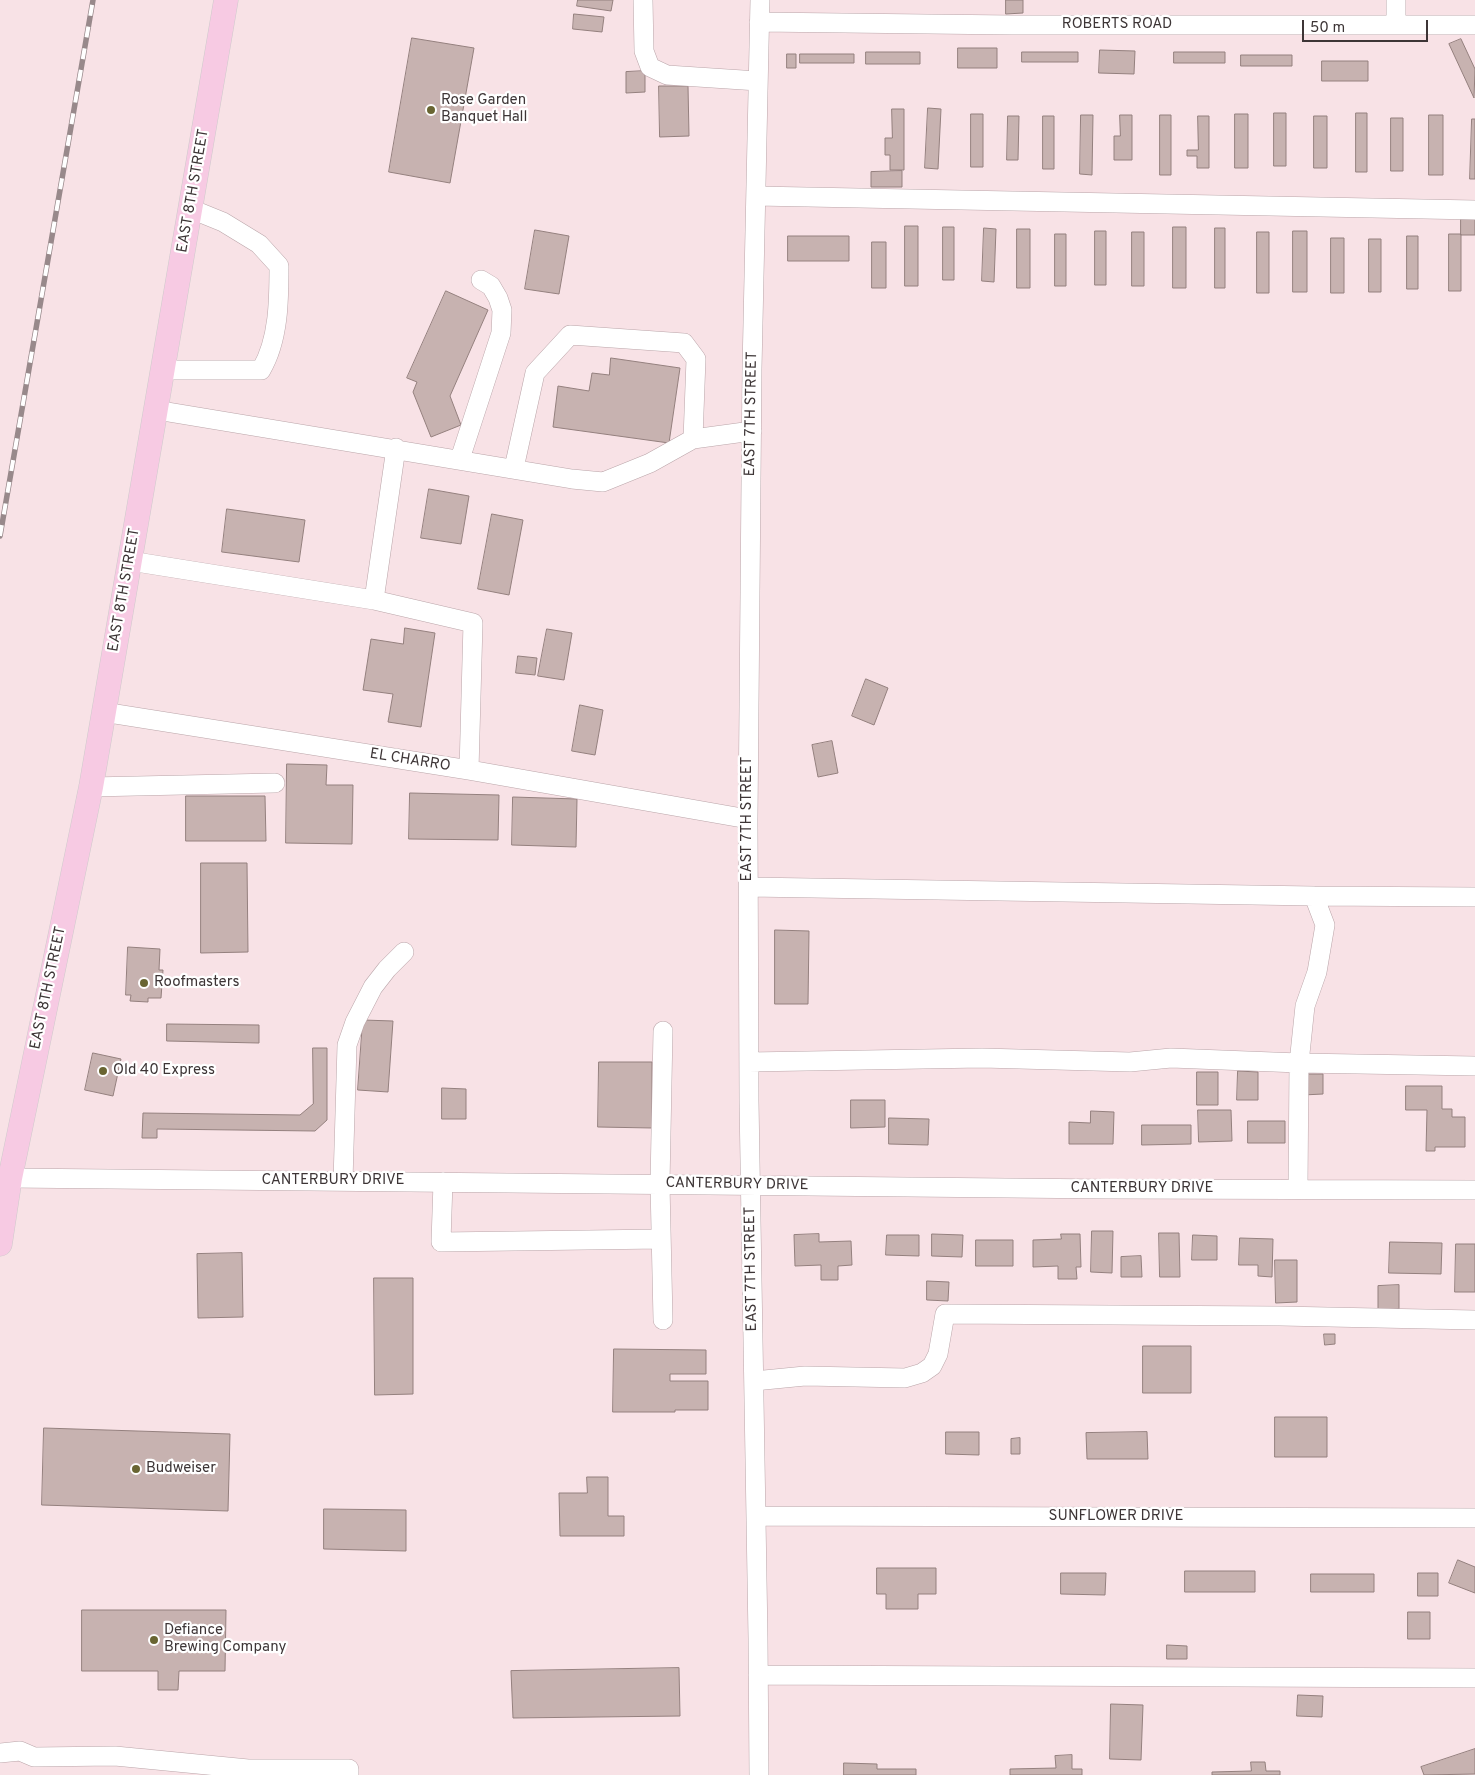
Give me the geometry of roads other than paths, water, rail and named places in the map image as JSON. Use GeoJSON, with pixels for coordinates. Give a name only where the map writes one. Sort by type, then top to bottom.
{"type":"FeatureCollection","features":[{"type":"Feature","properties":{"kind":"main road","name":"EAST 8TH STREET"},"geometry":{"type":"LineString","coordinates":[[0,1244],[5,1178],[90,787],[104,712],[226,0]]}},
{"type":"Feature","properties":{"kind":"street"},"geometry":{"type":"LineString","coordinates":[[643,0],[644,51],[650,67],[667,75],[758,81]]}},
{"type":"Feature","properties":{"kind":"street","name":"EAST 7TH STREET"},"geometry":{"type":"LineString","coordinates":[[758,1775],[758,1638],[749,1062],[748,819],[752,431],[760,0]]}},
{"type":"Feature","properties":{"kind":"street"},"geometry":{"type":"LineString","coordinates":[[1396,0],[1396,24]]}},
{"type":"Feature","properties":{"kind":"street","name":"ROBERTS ROAD"},"geometry":{"type":"LineString","coordinates":[[760,22],[1003,25],[1475,25]]}},
{"type":"Feature","properties":{"kind":"street"},"geometry":{"type":"LineString","coordinates":[[756,196],[1475,210]]}},
{"type":"Feature","properties":{"kind":"street"},"geometry":{"type":"LineString","coordinates":[[163,370],[261,370],[268,359],[279,308],[279,266],[259,244],[223,222],[191,209]]}},
{"type":"Feature","properties":{"kind":"street"},"geometry":{"type":"LineString","coordinates":[[460,459],[501,333],[502,310],[498,298],[491,286],[481,280]]}},
{"type":"Feature","properties":{"kind":"street"},"geometry":{"type":"LineString","coordinates":[[514,468],[535,373],[570,334],[684,343],[696,359],[693,439]]}},
{"type":"Feature","properties":{"kind":"street"},"geometry":{"type":"LineString","coordinates":[[156,410],[396,448],[572,479],[603,482],[650,463],[693,439],[752,431]]}},
{"type":"Feature","properties":{"kind":"street"},"geometry":{"type":"LineString","coordinates":[[130,561],[374,600],[396,448]]}},
{"type":"Feature","properties":{"kind":"street","name":"EL CHARRO"},"geometry":{"type":"LineString","coordinates":[[104,712],[469,770],[473,623],[374,600]]}},
{"type":"Feature","properties":{"kind":"street"},"geometry":{"type":"LineString","coordinates":[[469,770],[748,819]]}},
{"type":"Feature","properties":{"kind":"street"},"geometry":{"type":"LineString","coordinates":[[90,787],[275,783]]}},
{"type":"Feature","properties":{"kind":"street"},"geometry":{"type":"LineString","coordinates":[[748,886],[1475,897]]}},
{"type":"Feature","properties":{"kind":"street"},"geometry":{"type":"LineString","coordinates":[[1298,1189],[1299,1063],[1305,1006],[1317,972],[1325,925],[1314,896]]}},
{"type":"Feature","properties":{"kind":"street"},"geometry":{"type":"LineString","coordinates":[[343,1181],[348,1045],[355,1022],[373,987],[404,952]]}},
{"type":"Feature","properties":{"kind":"street"},"geometry":{"type":"LineString","coordinates":[[663,1032],[660,1184],[663,1320]]}},
{"type":"Feature","properties":{"kind":"street"},"geometry":{"type":"LineString","coordinates":[[749,1062],[982,1058],[1130,1062],[1171,1058],[1299,1063],[1475,1066]]}},
{"type":"Feature","properties":{"kind":"street","name":"CANTERBURY DRIVE"},"geometry":{"type":"LineString","coordinates":[[5,1178],[1107,1189],[1475,1190]]}},
{"type":"Feature","properties":{"kind":"street"},"geometry":{"type":"LineString","coordinates":[[443,1182],[441,1242],[661,1239]]}},
{"type":"Feature","properties":{"kind":"street"},"geometry":{"type":"LineString","coordinates":[[754,1381],[805,1376],[905,1378],[922,1373],[932,1366],[938,1354],[945,1314],[1270,1316],[1475,1320]]}},
{"type":"Feature","properties":{"kind":"street","name":"SUNFLOWER DRIVE"},"geometry":{"type":"LineString","coordinates":[[756,1516],[1475,1518]]}},
{"type":"Feature","properties":{"kind":"street"},"geometry":{"type":"LineString","coordinates":[[758,1675],[1475,1678]]}},
{"type":"Feature","properties":{"kind":"street"},"geometry":{"type":"LineString","coordinates":[[0,1753],[20,1751],[34,1757],[115,1756],[248,1769],[349,1769],[349,1775]]}},
{"type":"Feature","properties":{"kind":"railway"},"geometry":{"type":"LineString","coordinates":[[0,536],[93,0]]}},
{"type":"Feature","properties":{"kind":"place","name":"Rose Garden Banquet Hall"},"geometry":{"type":"Point","coordinates":[431,110]}},
{"type":"Feature","properties":{"kind":"place","name":"Roofmasters"},"geometry":{"type":"Point","coordinates":[144,983]}},
{"type":"Feature","properties":{"kind":"place","name":"Old 40 Express"},"geometry":{"type":"Point","coordinates":[103,1071]}},
{"type":"Feature","properties":{"kind":"place","name":"Budweiser"},"geometry":{"type":"Point","coordinates":[136,1469]}},
{"type":"Feature","properties":{"kind":"place","name":"Defiance Brewing Company"},"geometry":{"type":"Point","coordinates":[154,1640]}}]}
